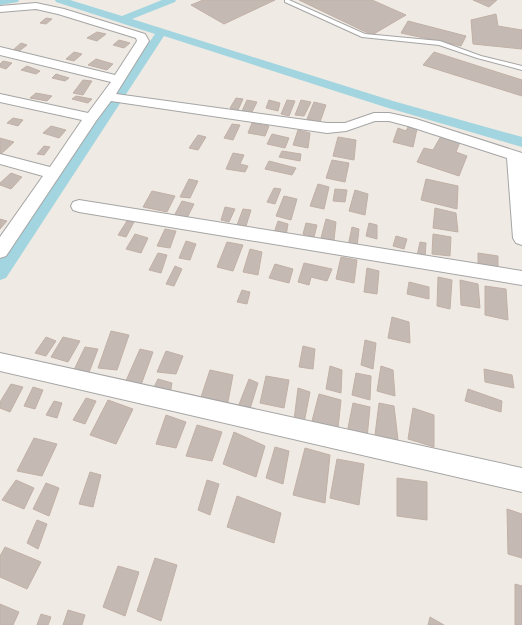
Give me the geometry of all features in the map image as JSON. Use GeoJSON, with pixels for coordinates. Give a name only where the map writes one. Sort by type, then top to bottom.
{"type":"FeatureCollection","features":[{"type":"Feature","properties":{"kind":"street"},"geometry":{"type":"LineString","coordinates":[[0,9],[36,6],[60,11],[142,36],[144,41],[110,97],[91,118],[3,241]]}},
{"type":"Feature","properties":{"kind":"street"},"geometry":{"type":"LineString","coordinates":[[0,52],[119,80]]}},
{"type":"Feature","properties":{"kind":"street"},"geometry":{"type":"LineString","coordinates":[[110,97],[327,128],[346,127],[374,117],[389,117],[411,122],[518,157],[522,238]]}},
{"type":"Feature","properties":{"kind":"street"},"geometry":{"type":"LineString","coordinates":[[0,98],[91,118]]}},
{"type":"Feature","properties":{"kind":"street"},"geometry":{"type":"LineString","coordinates":[[0,159],[53,173]]}},
{"type":"Feature","properties":{"kind":"street"},"geometry":{"type":"LineString","coordinates":[[80,206],[522,278]]}},
{"type":"Feature","properties":{"kind":"street"},"geometry":{"type":"LineString","coordinates":[[0,362],[522,480]]}},
{"type":"Feature","properties":{"kind":"lane"},"geometry":{"type":"LineString","coordinates":[[287,1],[364,36],[440,43],[479,57],[522,68]]}},
{"type":"Feature","properties":{"kind":"building"},"geometry":{"type":"Polygon","coordinates":[[[203,0],[275,0],[224,24],[191,5],[203,0]]]}},
{"type":"Feature","properties":{"kind":"building"},"geometry":{"type":"Polygon","coordinates":[[[299,0],[372,0],[406,15],[372,35],[299,0]]]}},
{"type":"Feature","properties":{"kind":"building"},"geometry":{"type":"Polygon","coordinates":[[[473,0],[497,0],[489,7],[473,0]]]}},
{"type":"Feature","properties":{"kind":"building"},"geometry":{"type":"Polygon","coordinates":[[[496,14],[498,26],[522,30],[522,49],[473,44],[471,20],[496,14]]]}},
{"type":"Feature","properties":{"kind":"building"},"geometry":{"type":"Polygon","coordinates":[[[46,18],[52,19],[46,24],[40,23],[46,18]]]}},
{"type":"Feature","properties":{"kind":"building"},"geometry":{"type":"Polygon","coordinates":[[[408,21],[466,36],[461,46],[401,33],[408,21]]]}},
{"type":"Feature","properties":{"kind":"building"},"geometry":{"type":"Polygon","coordinates":[[[97,32],[106,34],[97,41],[87,38],[97,32]]]}},
{"type":"Feature","properties":{"kind":"building"},"geometry":{"type":"Polygon","coordinates":[[[119,40],[130,43],[124,48],[113,45],[119,40]]]}},
{"type":"Feature","properties":{"kind":"building"},"geometry":{"type":"Polygon","coordinates":[[[21,43],[27,45],[18,52],[12,51],[21,43]]]}},
{"type":"Feature","properties":{"kind":"building"},"geometry":{"type":"Polygon","coordinates":[[[74,52],[82,54],[74,61],[66,59],[74,52]]]}},
{"type":"Feature","properties":{"kind":"building"},"geometry":{"type":"Polygon","coordinates":[[[434,52],[522,80],[522,96],[423,65],[434,52]]]}},
{"type":"Feature","properties":{"kind":"building"},"geometry":{"type":"Polygon","coordinates":[[[96,59],[113,64],[107,70],[88,65],[96,59]]]}},
{"type":"Feature","properties":{"kind":"building"},"geometry":{"type":"Polygon","coordinates":[[[3,61],[12,63],[6,69],[0,67],[0,64],[3,61]]]}},
{"type":"Feature","properties":{"kind":"building"},"geometry":{"type":"Polygon","coordinates":[[[27,66],[40,71],[36,74],[21,70],[27,66]]]}},
{"type":"Feature","properties":{"kind":"building"},"geometry":{"type":"Polygon","coordinates":[[[56,74],[69,78],[65,81],[52,78],[56,74]]]}},
{"type":"Feature","properties":{"kind":"building"},"geometry":{"type":"Polygon","coordinates":[[[83,80],[92,81],[83,95],[73,93],[83,80]]]}},
{"type":"Feature","properties":{"kind":"building"},"geometry":{"type":"Polygon","coordinates":[[[36,93],[52,96],[47,101],[30,98],[36,93]]]}},
{"type":"Feature","properties":{"kind":"building"},"geometry":{"type":"Polygon","coordinates":[[[76,96],[92,99],[88,103],[72,99],[76,96]]]}},
{"type":"Feature","properties":{"kind":"building"},"geometry":{"type":"Polygon","coordinates":[[[236,98],[243,99],[238,110],[230,108],[236,98]]]}},
{"type":"Feature","properties":{"kind":"building"},"geometry":{"type":"Polygon","coordinates":[[[247,100],[257,102],[252,112],[242,111],[247,100]]]}},
{"type":"Feature","properties":{"kind":"building"},"geometry":{"type":"Polygon","coordinates":[[[269,100],[280,103],[278,111],[266,108],[269,100]]]}},
{"type":"Feature","properties":{"kind":"building"},"geometry":{"type":"Polygon","coordinates":[[[287,100],[295,101],[289,116],[281,114],[287,100]]]}},
{"type":"Feature","properties":{"kind":"building"},"geometry":{"type":"Polygon","coordinates":[[[301,100],[311,102],[304,116],[295,115],[301,100]]]}},
{"type":"Feature","properties":{"kind":"building"},"geometry":{"type":"Polygon","coordinates":[[[314,102],[326,105],[320,122],[307,119],[314,102]]]}},
{"type":"Feature","properties":{"kind":"building"},"geometry":{"type":"Polygon","coordinates":[[[13,118],[23,120],[18,126],[7,123],[13,118]]]}},
{"type":"Feature","properties":{"kind":"building"},"geometry":{"type":"Polygon","coordinates":[[[252,123],[269,126],[265,136],[248,133],[252,123]]]}},
{"type":"Feature","properties":{"kind":"building"},"geometry":{"type":"Polygon","coordinates":[[[232,124],[240,125],[233,140],[224,138],[232,124]]]}},
{"type":"Feature","properties":{"kind":"building"},"geometry":{"type":"Polygon","coordinates":[[[51,126],[66,130],[59,138],[43,133],[51,126]]]}},
{"type":"Feature","properties":{"kind":"building"},"geometry":{"type":"Polygon","coordinates":[[[408,127],[417,129],[413,147],[393,142],[398,128],[406,131],[408,127]]]}},
{"type":"Feature","properties":{"kind":"building"},"geometry":{"type":"Polygon","coordinates":[[[298,130],[310,133],[308,148],[293,145],[298,130]]]}},
{"type":"Feature","properties":{"kind":"building"},"geometry":{"type":"Polygon","coordinates":[[[272,134],[289,138],[285,148],[267,144],[272,134]]]}},
{"type":"Feature","properties":{"kind":"building"},"geometry":{"type":"Polygon","coordinates":[[[198,135],[206,137],[198,150],[189,148],[198,135]]]}},
{"type":"Feature","properties":{"kind":"building"},"geometry":{"type":"Polygon","coordinates":[[[441,136],[460,142],[456,152],[467,156],[459,176],[417,162],[424,148],[433,150],[441,136]]]}},
{"type":"Feature","properties":{"kind":"building"},"geometry":{"type":"Polygon","coordinates":[[[338,137],[356,140],[354,160],[333,156],[338,137]]]}},
{"type":"Feature","properties":{"kind":"building"},"geometry":{"type":"Polygon","coordinates":[[[0,138],[14,142],[0,155],[0,138]]]}},
{"type":"Feature","properties":{"kind":"building"},"geometry":{"type":"Polygon","coordinates":[[[44,146],[50,147],[44,155],[37,154],[44,146]]]}},
{"type":"Feature","properties":{"kind":"building"},"geometry":{"type":"Polygon","coordinates":[[[282,151],[301,154],[300,161],[279,157],[282,151]]]}},
{"type":"Feature","properties":{"kind":"building"},"geometry":{"type":"Polygon","coordinates":[[[233,153],[244,155],[240,164],[248,166],[245,172],[226,169],[233,153]]]}},
{"type":"Feature","properties":{"kind":"building"},"geometry":{"type":"Polygon","coordinates":[[[332,160],[349,163],[345,182],[326,178],[332,160]]]}},
{"type":"Feature","properties":{"kind":"building"},"geometry":{"type":"Polygon","coordinates":[[[269,161],[296,168],[292,175],[265,169],[269,161]]]}},
{"type":"Feature","properties":{"kind":"building"},"geometry":{"type":"Polygon","coordinates":[[[11,173],[22,177],[11,189],[0,185],[0,183],[11,173]]]}},
{"type":"Feature","properties":{"kind":"building"},"geometry":{"type":"Polygon","coordinates":[[[189,179],[198,181],[190,198],[180,197],[189,179]]]}},
{"type":"Feature","properties":{"kind":"building"},"geometry":{"type":"Polygon","coordinates":[[[426,179],[458,186],[457,209],[421,200],[426,179]]]}},
{"type":"Feature","properties":{"kind":"building"},"geometry":{"type":"Polygon","coordinates":[[[318,184],[329,187],[324,209],[310,206],[318,184]]]}},
{"type":"Feature","properties":{"kind":"building"},"geometry":{"type":"Polygon","coordinates":[[[274,188],[281,189],[275,204],[267,202],[274,188]]]}},
{"type":"Feature","properties":{"kind":"building"},"geometry":{"type":"Polygon","coordinates":[[[335,189],[347,190],[345,202],[333,201],[335,189]]]}},
{"type":"Feature","properties":{"kind":"building"},"geometry":{"type":"Polygon","coordinates":[[[355,190],[368,194],[365,215],[349,211],[355,190]]]}},
{"type":"Feature","properties":{"kind":"building"},"geometry":{"type":"Polygon","coordinates":[[[152,191],[175,196],[167,212],[143,207],[152,191]]]}},
{"type":"Feature","properties":{"kind":"building"},"geometry":{"type":"Polygon","coordinates":[[[284,196],[297,199],[291,220],[276,216],[284,196]]]}},
{"type":"Feature","properties":{"kind":"building"},"geometry":{"type":"Polygon","coordinates":[[[182,201],[194,204],[187,218],[174,216],[182,201]]]}},
{"type":"Feature","properties":{"kind":"building"},"geometry":{"type":"Polygon","coordinates":[[[225,207],[235,209],[229,222],[221,220],[225,207]]]}},
{"type":"Feature","properties":{"kind":"building"},"geometry":{"type":"Polygon","coordinates":[[[435,208],[456,213],[458,232],[433,228],[435,208]]]}},
{"type":"Feature","properties":{"kind":"building"},"geometry":{"type":"Polygon","coordinates":[[[243,209],[251,210],[246,226],[237,225],[243,209]]]}},
{"type":"Feature","properties":{"kind":"building"},"geometry":{"type":"Polygon","coordinates":[[[0,219],[7,221],[0,229],[0,219]]]}},
{"type":"Feature","properties":{"kind":"building"},"geometry":{"type":"Polygon","coordinates":[[[326,219],[336,222],[334,240],[321,238],[326,219]]]}},
{"type":"Feature","properties":{"kind":"building"},"geometry":{"type":"Polygon","coordinates":[[[127,221],[134,222],[126,237],[118,235],[127,221]]]}},
{"type":"Feature","properties":{"kind":"building"},"geometry":{"type":"Polygon","coordinates":[[[278,221],[288,224],[286,236],[274,233],[278,221]]]}},
{"type":"Feature","properties":{"kind":"building"},"geometry":{"type":"Polygon","coordinates":[[[306,223],[317,225],[314,237],[303,234],[306,223]]]}},
{"type":"Feature","properties":{"kind":"building"},"geometry":{"type":"Polygon","coordinates":[[[369,223],[377,225],[377,239],[366,236],[369,223]]]}},
{"type":"Feature","properties":{"kind":"building"},"geometry":{"type":"Polygon","coordinates":[[[352,227],[359,229],[357,247],[348,246],[352,227]]]}},
{"type":"Feature","properties":{"kind":"building"},"geometry":{"type":"Polygon","coordinates":[[[165,229],[176,231],[170,248],[157,246],[165,229]]]}},
{"type":"Feature","properties":{"kind":"building"},"geometry":{"type":"Polygon","coordinates":[[[135,234],[148,238],[141,253],[126,249],[135,234]]]}},
{"type":"Feature","properties":{"kind":"building"},"geometry":{"type":"Polygon","coordinates":[[[433,234],[451,237],[450,256],[432,254],[433,234]]]}},
{"type":"Feature","properties":{"kind":"building"},"geometry":{"type":"Polygon","coordinates":[[[396,236],[407,239],[404,249],[393,246],[396,236]]]}},
{"type":"Feature","properties":{"kind":"building"},"geometry":{"type":"Polygon","coordinates":[[[186,241],[196,244],[190,260],[179,258],[186,241]]]}},
{"type":"Feature","properties":{"kind":"building"},"geometry":{"type":"Polygon","coordinates":[[[227,242],[243,245],[233,271],[217,267],[227,242]]]}},
{"type":"Feature","properties":{"kind":"building"},"geometry":{"type":"Polygon","coordinates":[[[420,242],[426,243],[425,258],[417,256],[420,242]]]}},
{"type":"Feature","properties":{"kind":"building"},"geometry":{"type":"Polygon","coordinates":[[[250,249],[262,252],[258,275],[243,272],[250,249]]]}},
{"type":"Feature","properties":{"kind":"building"},"geometry":{"type":"Polygon","coordinates":[[[158,253],[167,255],[161,273],[149,270],[158,253]]]}},
{"type":"Feature","properties":{"kind":"building"},"geometry":{"type":"Polygon","coordinates":[[[478,253],[498,256],[498,269],[478,266],[478,253]]]}},
{"type":"Feature","properties":{"kind":"building"},"geometry":{"type":"Polygon","coordinates":[[[341,257],[357,260],[354,283],[336,279],[341,257]]]}},
{"type":"Feature","properties":{"kind":"building"},"geometry":{"type":"Polygon","coordinates":[[[304,263],[332,269],[327,281],[311,277],[309,285],[298,282],[304,263]]]}},
{"type":"Feature","properties":{"kind":"building"},"geometry":{"type":"Polygon","coordinates":[[[275,264],[293,269],[289,283],[269,278],[275,264]]]}},
{"type":"Feature","properties":{"kind":"building"},"geometry":{"type":"Polygon","coordinates":[[[175,266],[182,269],[174,286],[166,284],[175,266]]]}},
{"type":"Feature","properties":{"kind":"building"},"geometry":{"type":"Polygon","coordinates":[[[367,268],[379,271],[377,294],[364,292],[367,268]]]}},
{"type":"Feature","properties":{"kind":"building"},"geometry":{"type":"Polygon","coordinates":[[[438,277],[452,280],[450,309],[437,306],[438,277]]]}},
{"type":"Feature","properties":{"kind":"building"},"geometry":{"type":"Polygon","coordinates":[[[460,280],[478,284],[480,308],[461,305],[460,280]]]}},
{"type":"Feature","properties":{"kind":"building"},"geometry":{"type":"Polygon","coordinates":[[[409,282],[429,287],[429,299],[407,294],[409,282]]]}},
{"type":"Feature","properties":{"kind":"building"},"geometry":{"type":"Polygon","coordinates":[[[485,286],[506,289],[508,320],[485,315],[485,286]]]}},
{"type":"Feature","properties":{"kind":"building"},"geometry":{"type":"Polygon","coordinates":[[[242,290],[250,292],[247,304],[237,302],[242,290]]]}},
{"type":"Feature","properties":{"kind":"building"},"geometry":{"type":"Polygon","coordinates":[[[392,317],[409,322],[410,343],[388,338],[392,317]]]}},
{"type":"Feature","properties":{"kind":"building"},"geometry":{"type":"Polygon","coordinates":[[[111,331],[129,335],[117,370],[98,368],[111,331]]]}},
{"type":"Feature","properties":{"kind":"building"},"geometry":{"type":"Polygon","coordinates":[[[46,337],[56,341],[46,356],[35,353],[46,337]]]}},
{"type":"Feature","properties":{"kind":"building"},"geometry":{"type":"Polygon","coordinates":[[[63,337],[80,341],[68,362],[51,357],[63,337]]]}},
{"type":"Feature","properties":{"kind":"building"},"geometry":{"type":"Polygon","coordinates":[[[365,340],[376,343],[373,369],[361,365],[365,340]]]}},
{"type":"Feature","properties":{"kind":"building"},"geometry":{"type":"Polygon","coordinates":[[[303,346],[315,349],[313,369],[299,367],[303,346]]]}},
{"type":"Feature","properties":{"kind":"building"},"geometry":{"type":"Polygon","coordinates":[[[85,347],[98,349],[88,375],[73,372],[85,347]]]}},
{"type":"Feature","properties":{"kind":"building"},"geometry":{"type":"Polygon","coordinates":[[[140,349],[153,352],[141,385],[125,383],[140,349]]]}},
{"type":"Feature","properties":{"kind":"building"},"geometry":{"type":"Polygon","coordinates":[[[166,351],[183,356],[176,374],[157,372],[166,351]]]}},
{"type":"Feature","properties":{"kind":"building"},"geometry":{"type":"Polygon","coordinates":[[[330,366],[342,370],[341,393],[326,389],[330,366]]]}},
{"type":"Feature","properties":{"kind":"building"},"geometry":{"type":"Polygon","coordinates":[[[381,366],[393,370],[395,396],[377,391],[381,366]]]}},
{"type":"Feature","properties":{"kind":"building"},"geometry":{"type":"Polygon","coordinates":[[[484,369],[512,375],[514,388],[485,382],[484,369]]]}},
{"type":"Feature","properties":{"kind":"building"},"geometry":{"type":"Polygon","coordinates":[[[210,370],[233,375],[227,407],[199,403],[210,370]]]}},
{"type":"Feature","properties":{"kind":"building"},"geometry":{"type":"Polygon","coordinates":[[[356,373],[371,376],[370,400],[352,395],[356,373]]]}},
{"type":"Feature","properties":{"kind":"building"},"geometry":{"type":"Polygon","coordinates":[[[266,376],[289,380],[284,408],[260,403],[266,376]]]}},
{"type":"Feature","properties":{"kind":"building"},"geometry":{"type":"Polygon","coordinates":[[[158,379],[172,383],[170,394],[152,391],[158,379]]]}},
{"type":"Feature","properties":{"kind":"building"},"geometry":{"type":"Polygon","coordinates":[[[249,379],[258,383],[250,409],[238,407],[249,379]]]}},
{"type":"Feature","properties":{"kind":"building"},"geometry":{"type":"Polygon","coordinates":[[[11,384],[23,387],[10,412],[0,408],[0,402],[11,384]]]}},
{"type":"Feature","properties":{"kind":"building"},"geometry":{"type":"Polygon","coordinates":[[[33,387],[43,390],[35,409],[24,406],[33,387]]]}},
{"type":"Feature","properties":{"kind":"building"},"geometry":{"type":"Polygon","coordinates":[[[298,388],[310,392],[304,423],[294,420],[298,388]]]}},
{"type":"Feature","properties":{"kind":"building"},"geometry":{"type":"Polygon","coordinates":[[[468,389],[502,401],[501,412],[465,401],[468,389]]]}},
{"type":"Feature","properties":{"kind":"building"},"geometry":{"type":"Polygon","coordinates":[[[319,394],[341,400],[338,428],[312,421],[319,394]]]}},
{"type":"Feature","properties":{"kind":"building"},"geometry":{"type":"Polygon","coordinates":[[[86,398],[96,401],[85,424],[73,420],[86,398]]]}},
{"type":"Feature","properties":{"kind":"building"},"geometry":{"type":"Polygon","coordinates":[[[108,400],[133,409],[116,444],[90,435],[108,400]]]}},
{"type":"Feature","properties":{"kind":"building"},"geometry":{"type":"Polygon","coordinates":[[[54,401],[62,403],[57,418],[46,415],[54,401]]]}},
{"type":"Feature","properties":{"kind":"building"},"geometry":{"type":"Polygon","coordinates":[[[353,403],[370,407],[367,438],[347,433],[353,403]]]}},
{"type":"Feature","properties":{"kind":"building"},"geometry":{"type":"Polygon","coordinates":[[[379,403],[394,406],[398,440],[375,435],[379,403]]]}},
{"type":"Feature","properties":{"kind":"building"},"geometry":{"type":"Polygon","coordinates":[[[413,408],[434,415],[434,447],[408,439],[413,408]]]}},
{"type":"Feature","properties":{"kind":"building"},"geometry":{"type":"Polygon","coordinates":[[[166,415],[186,422],[176,448],[156,444],[166,415]]]}},
{"type":"Feature","properties":{"kind":"building"},"geometry":{"type":"Polygon","coordinates":[[[197,425],[222,432],[212,461],[186,456],[197,425]]]}},
{"type":"Feature","properties":{"kind":"building"},"geometry":{"type":"Polygon","coordinates":[[[234,432],[265,446],[256,477],[223,464],[234,432]]]}},
{"type":"Feature","properties":{"kind":"building"},"geometry":{"type":"Polygon","coordinates":[[[34,438],[57,444],[42,476],[17,471],[34,438]]]}},
{"type":"Feature","properties":{"kind":"building"},"geometry":{"type":"Polygon","coordinates":[[[275,447],[289,451],[283,484],[266,478],[275,447]]]}},
{"type":"Feature","properties":{"kind":"building"},"geometry":{"type":"Polygon","coordinates":[[[305,448],[330,455],[325,503],[293,495],[305,448]]]}},
{"type":"Feature","properties":{"kind":"building"},"geometry":{"type":"Polygon","coordinates":[[[337,459],[364,464],[359,505],[330,498],[337,459]]]}},
{"type":"Feature","properties":{"kind":"building"},"geometry":{"type":"Polygon","coordinates":[[[90,472],[101,475],[93,507],[79,504],[90,472]]]}},
{"type":"Feature","properties":{"kind":"building"},"geometry":{"type":"Polygon","coordinates":[[[397,478],[427,482],[427,520],[397,516],[397,478]]]}},
{"type":"Feature","properties":{"kind":"building"},"geometry":{"type":"Polygon","coordinates":[[[16,480],[34,488],[24,509],[2,500],[16,480]]]}},
{"type":"Feature","properties":{"kind":"building"},"geometry":{"type":"Polygon","coordinates":[[[207,480],[219,484],[210,515],[198,510],[207,480]]]}},
{"type":"Feature","properties":{"kind":"building"},"geometry":{"type":"Polygon","coordinates":[[[46,483],[59,488],[49,516],[33,509],[46,483]]]}},
{"type":"Feature","properties":{"kind":"building"},"geometry":{"type":"Polygon","coordinates":[[[237,496],[281,513],[274,543],[227,527],[237,496]]]}},
{"type":"Feature","properties":{"kind":"building"},"geometry":{"type":"Polygon","coordinates":[[[507,509],[522,514],[522,558],[508,554],[507,509]]]}},
{"type":"Feature","properties":{"kind":"building"},"geometry":{"type":"Polygon","coordinates":[[[37,520],[47,524],[38,549],[27,543],[37,520]]]}},
{"type":"Feature","properties":{"kind":"building"},"geometry":{"type":"Polygon","coordinates":[[[5,547],[41,562],[27,589],[0,577],[0,556],[5,547]]]}},
{"type":"Feature","properties":{"kind":"building"},"geometry":{"type":"Polygon","coordinates":[[[155,558],[177,565],[161,621],[137,611],[155,558]]]}},
{"type":"Feature","properties":{"kind":"building"},"geometry":{"type":"Polygon","coordinates":[[[118,566],[139,572],[125,616],[103,607],[118,566]]]}},
{"type":"Feature","properties":{"kind":"building"},"geometry":{"type":"Polygon","coordinates":[[[515,584],[522,586],[522,625],[515,625],[515,584]]]}},
{"type":"Feature","properties":{"kind":"building"},"geometry":{"type":"Polygon","coordinates":[[[0,604],[19,612],[13,625],[0,625],[0,604]]]}},
{"type":"Feature","properties":{"kind":"building"},"geometry":{"type":"Polygon","coordinates":[[[68,610],[85,615],[82,625],[63,625],[68,610]]]}},
{"type":"Feature","properties":{"kind":"building"},"geometry":{"type":"Polygon","coordinates":[[[41,614],[51,617],[48,625],[37,625],[41,614]]]}},
{"type":"Feature","properties":{"kind":"building"},"geometry":{"type":"Polygon","coordinates":[[[430,617],[444,625],[428,625],[430,617]]]}},
{"type":"Feature","properties":{"kind":"waterway"},"geometry":{"type":"LineString","coordinates":[[0,2],[14,0]]}},
{"type":"Feature","properties":{"kind":"waterway"},"geometry":{"type":"LineString","coordinates":[[60,0],[122,20]]}},
{"type":"Feature","properties":{"kind":"waterway"},"geometry":{"type":"LineString","coordinates":[[122,20],[171,0]]}},
{"type":"Feature","properties":{"kind":"waterway"},"geometry":{"type":"LineString","coordinates":[[122,20],[389,104],[522,142]]}},
{"type":"Feature","properties":{"kind":"waterway"},"geometry":{"type":"LineString","coordinates":[[0,273],[161,33]]}}]}
